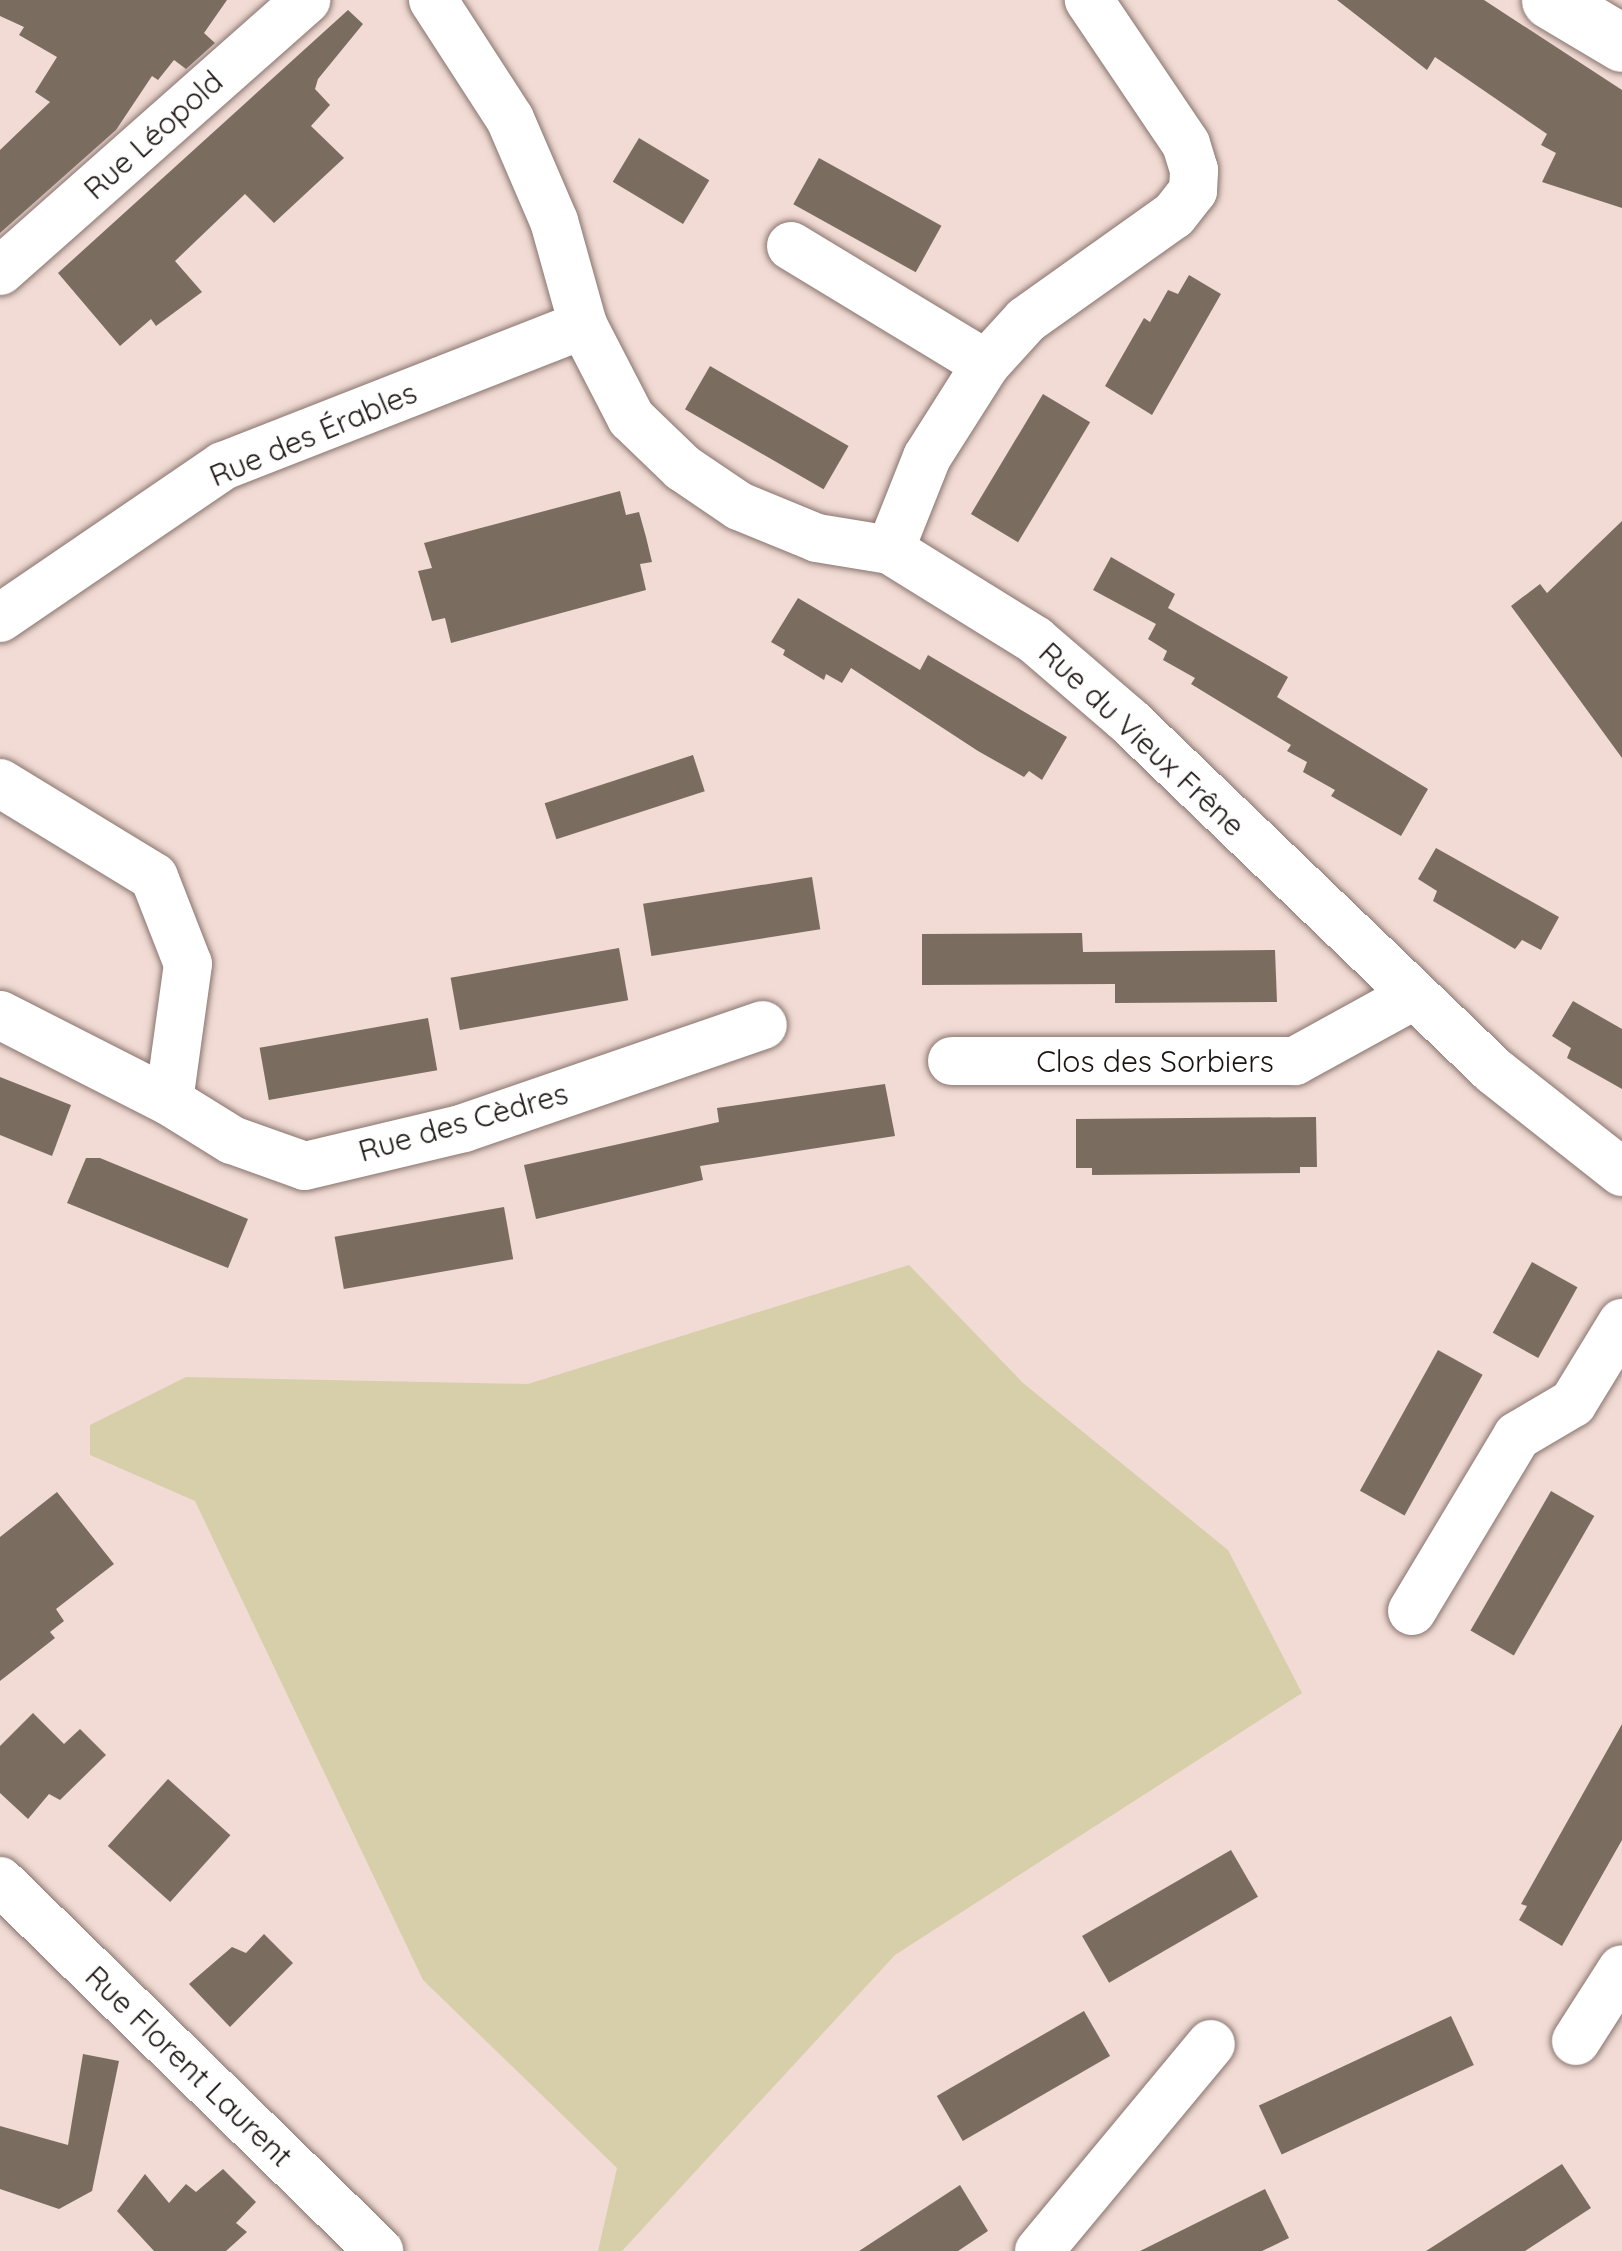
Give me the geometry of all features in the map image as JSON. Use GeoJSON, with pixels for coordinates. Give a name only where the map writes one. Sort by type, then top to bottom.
{"type":"FeatureCollection","features":[{"type":"Feature","properties":{"kind":"street","name":"Rue Léopold"},"geometry":{"type":"LineString","coordinates":[[0,272],[306,0]]}},
{"type":"Feature","properties":{"kind":"street","name":"Rue du Vieux Frêne"},"geometry":{"type":"LineString","coordinates":[[433,0],[510,119],[554,221],[584,326],[631,418],[683,468],[739,506],[817,538],[890,550],[1051,653],[1128,720],[1517,1092],[1622,1172]]}},
{"type":"Feature","properties":{"kind":"street"},"geometry":{"type":"LineString","coordinates":[[890,550],[927,457],[986,364],[1026,320],[1174,215],[1193,191],[1194,170],[1186,145],[1089,0]]}},
{"type":"Feature","properties":{"kind":"street"},"geometry":{"type":"LineString","coordinates":[[1550,0],[1622,43]]}},
{"type":"Feature","properties":{"kind":"street"},"geometry":{"type":"LineString","coordinates":[[791,246],[986,364]]}},
{"type":"Feature","properties":{"kind":"street","name":"Rue des Érables"},"geometry":{"type":"LineString","coordinates":[[0,617],[223,466],[584,326]]}},
{"type":"Feature","properties":{"kind":"street"},"geometry":{"type":"LineString","coordinates":[[0,783],[154,877],[188,964],[169,1101]]}},
{"type":"Feature","properties":{"kind":"street","name":"Clos des Sorbiers"},"geometry":{"type":"LineString","coordinates":[[952,1061],[1295,1060],[1413,996]]}},
{"type":"Feature","properties":{"kind":"street","name":"Rue des Cèdres"},"geometry":{"type":"LineString","coordinates":[[0,1015],[169,1101],[232,1140],[305,1166],[464,1128],[763,1024]]}},
{"type":"Feature","properties":{"kind":"street"},"geometry":{"type":"LineString","coordinates":[[1412,1611],[1517,1436],[1574,1403],[1622,1323]]}},
{"type":"Feature","properties":{"kind":"street","name":"Rue Florent Laurent"},"geometry":{"type":"LineString","coordinates":[[0,1881],[379,2251]]}},
{"type":"Feature","properties":{"kind":"street"},"geometry":{"type":"LineString","coordinates":[[1576,2041],[1622,1969]]}},
{"type":"Feature","properties":{"kind":"street"},"geometry":{"type":"LineString","coordinates":[[1039,2251],[1211,2044]]}},
{"type":"Feature","properties":{"kind":"shaded area"},"geometry":{"type":"Polygon","coordinates":[[[909,1265],[1023,1383],[1228,1550],[1302,1693],[895,1955],[622,2251],[598,2251],[617,2168],[423,1980],[195,1501],[90,1455],[90,1425],[186,1377],[528,1384],[909,1265]]]}},
{"type":"Feature","properties":{"kind":"building"},"geometry":{"type":"Polygon","coordinates":[[[0,0],[227,0],[204,33],[215,43],[186,69],[174,60],[158,80],[152,76],[116,130],[0,233],[0,150],[50,102],[35,92],[57,57],[19,35],[24,27],[0,16],[0,0]]]}},
{"type":"Feature","properties":{"kind":"building"},"geometry":{"type":"Polygon","coordinates":[[[1337,0],[1484,0],[1622,90],[1622,208],[1542,182],[1556,153],[1541,145],[1547,134],[1435,57],[1427,70],[1337,0]]]}},
{"type":"Feature","properties":{"kind":"building"},"geometry":{"type":"Polygon","coordinates":[[[348,10],[363,24],[318,79],[315,89],[330,105],[311,126],[344,158],[274,223],[245,194],[175,261],[202,292],[156,326],[151,319],[120,346],[58,273],[348,10]]]}},
{"type":"Feature","properties":{"kind":"building"},"geometry":{"type":"Polygon","coordinates":[[[639,138],[709,180],[683,224],[613,182],[639,138]]]}},
{"type":"Feature","properties":{"kind":"building"},"geometry":{"type":"Polygon","coordinates":[[[819,158],[941,226],[916,272],[793,204],[819,158]]]}},
{"type":"Feature","properties":{"kind":"building"},"geometry":{"type":"Polygon","coordinates":[[[1189,275],[1221,294],[1152,415],[1105,386],[1144,318],[1150,322],[1168,290],[1178,294],[1189,275]]]}},
{"type":"Feature","properties":{"kind":"building"},"geometry":{"type":"Polygon","coordinates":[[[710,366],[849,446],[824,489],[685,409],[710,366]]]}},
{"type":"Feature","properties":{"kind":"building"},"geometry":{"type":"Polygon","coordinates":[[[1043,394],[1090,422],[1018,542],[971,514],[1043,394]]]}},
{"type":"Feature","properties":{"kind":"building"},"geometry":{"type":"Polygon","coordinates":[[[620,491],[626,515],[639,512],[646,537],[652,562],[640,564],[646,590],[451,643],[445,618],[432,621],[418,571],[432,568],[424,543],[620,491]]]}},
{"type":"Feature","properties":{"kind":"building"},"geometry":{"type":"Polygon","coordinates":[[[1622,521],[1622,758],[1511,606],[1540,584],[1547,593],[1622,521]]]}},
{"type":"Feature","properties":{"kind":"building"},"geometry":{"type":"Polygon","coordinates":[[[1111,557],[1175,594],[1168,608],[1288,677],[1277,697],[1428,789],[1401,836],[1331,796],[1335,790],[1303,772],[1307,762],[1287,751],[1291,745],[1191,684],[1195,678],[1163,660],[1167,651],[1148,639],[1156,624],[1093,590],[1111,557]]]}},
{"type":"Feature","properties":{"kind":"building"},"geometry":{"type":"Polygon","coordinates":[[[798,598],[920,670],[928,655],[1067,737],[1042,780],[1029,771],[1024,777],[978,751],[851,668],[842,683],[826,674],[824,680],[783,655],[785,650],[771,642],[798,598]]]}},
{"type":"Feature","properties":{"kind":"building"},"geometry":{"type":"Polygon","coordinates":[[[693,755],[705,791],[556,839],[545,803],[693,755]]]}},
{"type":"Feature","properties":{"kind":"building"},"geometry":{"type":"Polygon","coordinates":[[[1436,848],[1559,917],[1541,950],[1522,940],[1515,949],[1433,901],[1437,891],[1418,879],[1436,848]]]}},
{"type":"Feature","properties":{"kind":"building"},"geometry":{"type":"Polygon","coordinates":[[[812,877],[820,929],[651,956],[643,904],[812,877]]]}},
{"type":"Feature","properties":{"kind":"building"},"geometry":{"type":"Polygon","coordinates":[[[1082,933],[1083,952],[1275,950],[1277,1002],[1115,1003],[1115,984],[922,985],[922,934],[1082,933]]]}},
{"type":"Feature","properties":{"kind":"building"},"geometry":{"type":"Polygon","coordinates":[[[619,948],[628,1000],[460,1030],[451,978],[619,948]]]}},
{"type":"Feature","properties":{"kind":"building"},"geometry":{"type":"Polygon","coordinates":[[[1573,1001],[1622,1029],[1622,1089],[1567,1058],[1571,1048],[1552,1036],[1573,1001]]]}},
{"type":"Feature","properties":{"kind":"building"},"geometry":{"type":"Polygon","coordinates":[[[428,1018],[437,1070],[269,1100],[260,1048],[428,1018]]]}},
{"type":"Feature","properties":{"kind":"building"},"geometry":{"type":"Polygon","coordinates":[[[0,1077],[71,1105],[52,1156],[0,1135],[0,1077]]]}},
{"type":"Feature","properties":{"kind":"building"},"geometry":{"type":"Polygon","coordinates":[[[885,1084],[895,1136],[700,1166],[703,1180],[536,1219],[524,1165],[719,1122],[717,1108],[885,1084]]]}},
{"type":"Feature","properties":{"kind":"building"},"geometry":{"type":"Polygon","coordinates":[[[1316,1117],[1317,1167],[1300,1167],[1300,1173],[1092,1175],[1092,1168],[1076,1168],[1076,1119],[1316,1117]]]}},
{"type":"Feature","properties":{"kind":"building"},"geometry":{"type":"Polygon","coordinates":[[[86,1158],[100,1158],[248,1219],[228,1268],[67,1203],[86,1158]]]}},
{"type":"Feature","properties":{"kind":"building"},"geometry":{"type":"Polygon","coordinates":[[[504,1207],[513,1259],[344,1289],[335,1237],[504,1207]]]}},
{"type":"Feature","properties":{"kind":"building"},"geometry":{"type":"Polygon","coordinates":[[[1532,1262],[1577,1287],[1538,1358],[1493,1333],[1532,1262]]]}},
{"type":"Feature","properties":{"kind":"building"},"geometry":{"type":"Polygon","coordinates":[[[1438,1350],[1483,1375],[1405,1516],[1360,1491],[1438,1350]]]}},
{"type":"Feature","properties":{"kind":"building"},"geometry":{"type":"Polygon","coordinates":[[[1551,1491],[1594,1516],[1514,1655],[1470,1630],[1551,1491]]]}},
{"type":"Feature","properties":{"kind":"building"},"geometry":{"type":"Polygon","coordinates":[[[57,1492],[114,1564],[56,1609],[64,1621],[50,1632],[55,1638],[0,1681],[0,1537],[57,1492]]]}},
{"type":"Feature","properties":{"kind":"building"},"geometry":{"type":"Polygon","coordinates":[[[33,1713],[64,1744],[80,1729],[106,1755],[60,1800],[49,1794],[28,1819],[0,1793],[0,1746],[33,1713]]]}},
{"type":"Feature","properties":{"kind":"building"},"geometry":{"type":"Polygon","coordinates":[[[1622,1724],[1622,1840],[1562,1946],[1519,1920],[1527,1906],[1521,1904],[1622,1724]]]}},
{"type":"Feature","properties":{"kind":"building"},"geometry":{"type":"Polygon","coordinates":[[[168,1779],[230,1835],[170,1902],[108,1846],[168,1779]]]}},
{"type":"Feature","properties":{"kind":"building"},"geometry":{"type":"Polygon","coordinates":[[[1231,1850],[1258,1897],[1109,1983],[1082,1936],[1231,1850]]]}},
{"type":"Feature","properties":{"kind":"building"},"geometry":{"type":"Polygon","coordinates":[[[264,1934],[293,1963],[230,2027],[189,1984],[232,1947],[246,1953],[264,1934]]]}},
{"type":"Feature","properties":{"kind":"building"},"geometry":{"type":"Polygon","coordinates":[[[1084,2011],[1110,2056],[963,2141],[937,2096],[1084,2011]]]}},
{"type":"Feature","properties":{"kind":"building"},"geometry":{"type":"Polygon","coordinates":[[[1451,2016],[1474,2065],[1282,2155],[1259,2106],[1451,2016]]]}},
{"type":"Feature","properties":{"kind":"building"},"geometry":{"type":"Polygon","coordinates":[[[83,2054],[119,2061],[92,2191],[59,2209],[0,2189],[0,2126],[68,2145],[83,2054]]]}},
{"type":"Feature","properties":{"kind":"building"},"geometry":{"type":"Polygon","coordinates":[[[1562,2164],[1591,2208],[1525,2251],[1426,2251],[1562,2164]]]}},
{"type":"Feature","properties":{"kind":"building"},"geometry":{"type":"Polygon","coordinates":[[[223,2169],[256,2202],[236,2223],[247,2232],[226,2251],[154,2251],[117,2211],[145,2174],[169,2203],[186,2184],[196,2192],[223,2169]]]}},
{"type":"Feature","properties":{"kind":"building"},"geometry":{"type":"Polygon","coordinates":[[[960,2185],[988,2231],[958,2251],[859,2251],[960,2185]]]}},
{"type":"Feature","properties":{"kind":"building"},"geometry":{"type":"Polygon","coordinates":[[[1265,2189],[1289,2238],[1262,2251],[1140,2251],[1265,2189]]]}}]}
